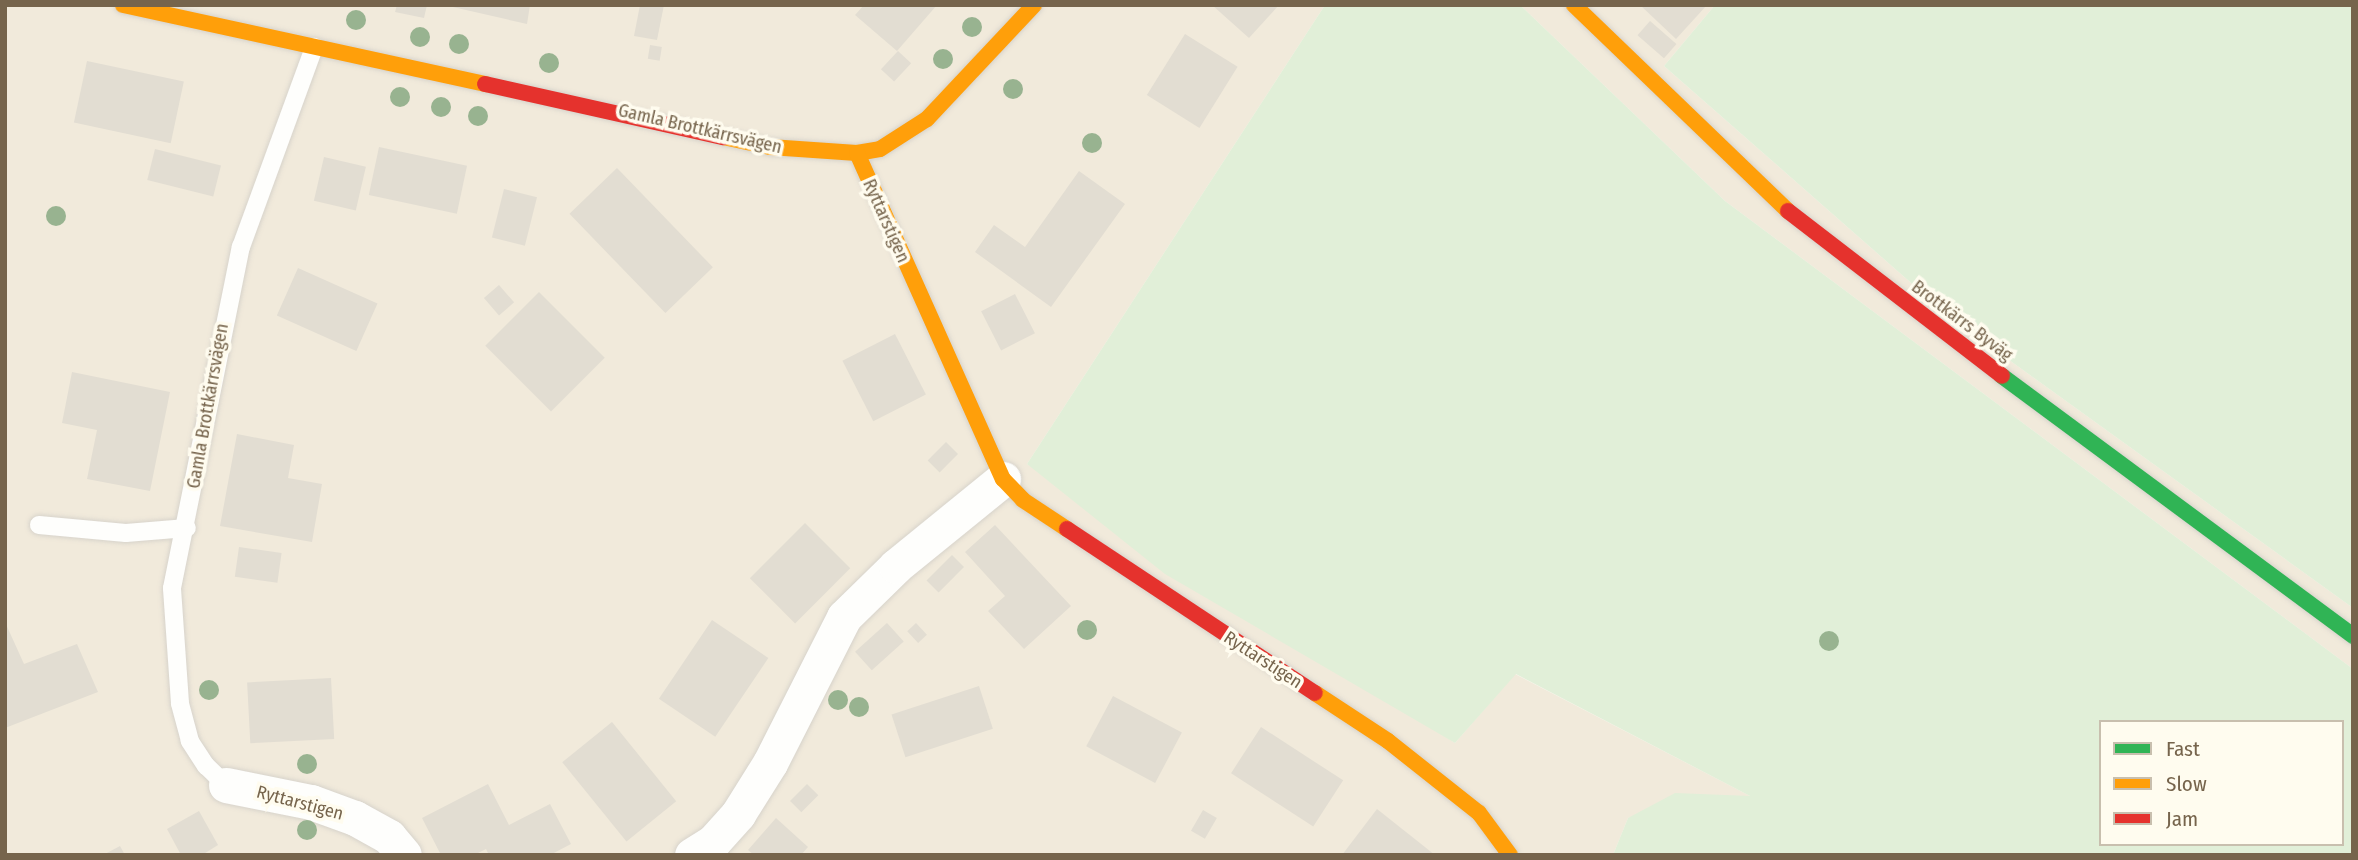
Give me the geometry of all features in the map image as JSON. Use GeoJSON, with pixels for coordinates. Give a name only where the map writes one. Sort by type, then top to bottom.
{"type":"FeatureCollection","features":[{"type":"Feature","properties":{"kind":"street","name":"Gamla Brottkärrsvägen"},"geometry":{"type":"LineString","coordinates":[[123,5],[770,147],[857,153],[880,149],[927,119],[1034,5]]}},
{"type":"Feature","properties":{"kind":"street","name":"Brottkärrs Byväg"},"geometry":{"type":"LineString","coordinates":[[1574,5],[1774,200],[2056,418],[2353,636]]}},
{"type":"Feature","properties":{"kind":"street","name":"Ryttarstigen"},"geometry":{"type":"LineString","coordinates":[[857,153],[1003,479],[1056,524],[1388,741],[1455,791],[1501,839],[1510,855]]}},
{"type":"Feature","properties":{"kind":"street"},"geometry":{"type":"LineString","coordinates":[[707,850],[738,814],[770,763],[844,617],[897,566],[1003,479]]}},
{"type":"Feature","properties":{"kind":"street","name":"Ryttarstigen"},"geometry":{"type":"LineString","coordinates":[[226,785],[311,802],[355,818],[388,837],[404,855]]}},
{"type":"Feature","properties":{"kind":"lane","name":"Gamla Brottkärrsvägen"},"geometry":{"type":"LineString","coordinates":[[226,785],[205,766],[190,741],[180,703],[172,588],[187,528],[222,324],[241,247],[314,47]]}},
{"type":"Feature","properties":{"kind":"lane"},"geometry":{"type":"LineString","coordinates":[[39,525],[126,533],[187,528]]}},
{"type":"Feature","properties":{"kind":"shaded area"},"geometry":{"type":"Polygon","coordinates":[[[5,5],[1325,5],[1027,464],[1455,743],[1515,674],[1752,797],[1628,818],[1613,855],[5,855],[5,5]]]}},
{"type":"Feature","properties":{"kind":"shaded area"},"geometry":{"type":"Polygon","coordinates":[[[1520,5],[1715,5],[1664,66],[1951,318],[2353,608],[2353,669],[1725,201],[1520,5]]]}},
{"type":"Feature","properties":{"kind":"green space"},"geometry":{"type":"Polygon","coordinates":[[[1325,5],[1520,5],[1725,201],[2353,669],[2353,855],[1613,855],[1628,818],[1675,793],[1750,796],[1516,674],[1455,743],[1165,574],[1027,464],[1325,5]]]}},
{"type":"Feature","properties":{"kind":"green space"},"geometry":{"type":"Polygon","coordinates":[[[1715,5],[2353,5],[2353,608],[1951,318],[1664,66],[1715,5]]]}},
{"type":"Feature","properties":{"kind":"building"},"geometry":{"type":"Polygon","coordinates":[[[397,5],[427,5],[424,18],[395,12],[397,5]]]}},
{"type":"Feature","properties":{"kind":"building"},"geometry":{"type":"Polygon","coordinates":[[[444,5],[530,5],[527,24],[444,5]]]}},
{"type":"Feature","properties":{"kind":"building"},"geometry":{"type":"Polygon","coordinates":[[[640,5],[664,5],[657,40],[634,36],[640,5]]]}},
{"type":"Feature","properties":{"kind":"building"},"geometry":{"type":"Polygon","coordinates":[[[864,5],[937,5],[897,51],[855,15],[864,5]]]}},
{"type":"Feature","properties":{"kind":"building"},"geometry":{"type":"Polygon","coordinates":[[[1212,5],[1279,5],[1249,38],[1212,5]]]}},
{"type":"Feature","properties":{"kind":"building"},"geometry":{"type":"Polygon","coordinates":[[[1640,5],[1707,5],[1676,39],[1640,5]]]}},
{"type":"Feature","properties":{"kind":"building"},"geometry":{"type":"Polygon","coordinates":[[[1650,21],[1676,44],[1664,58],[1638,35],[1650,21]]]}},
{"type":"Feature","properties":{"kind":"building"},"geometry":{"type":"Polygon","coordinates":[[[1185,34],[1238,67],[1199,128],[1147,95],[1185,34]]]}},
{"type":"Feature","properties":{"kind":"building"},"geometry":{"type":"Polygon","coordinates":[[[650,45],[662,47],[660,61],[648,59],[650,45]]]}},
{"type":"Feature","properties":{"kind":"building"},"geometry":{"type":"Polygon","coordinates":[[[898,51],[911,63],[894,82],[881,69],[898,51]]]}},
{"type":"Feature","properties":{"kind":"building"},"geometry":{"type":"Polygon","coordinates":[[[87,61],[184,82],[171,143],[74,123],[87,61]]]}},
{"type":"Feature","properties":{"kind":"building"},"geometry":{"type":"Polygon","coordinates":[[[379,147],[467,166],[457,214],[369,195],[379,147]]]}},
{"type":"Feature","properties":{"kind":"building"},"geometry":{"type":"Polygon","coordinates":[[[155,149],[221,165],[213,197],[147,180],[155,149]]]}},
{"type":"Feature","properties":{"kind":"building"},"geometry":{"type":"Polygon","coordinates":[[[324,157],[366,167],[356,211],[314,201],[324,157]]]}},
{"type":"Feature","properties":{"kind":"building"},"geometry":{"type":"Polygon","coordinates":[[[617,168],[713,267],[665,313],[570,214],[617,168]]]}},
{"type":"Feature","properties":{"kind":"building"},"geometry":{"type":"Polygon","coordinates":[[[1079,171],[1125,204],[1051,307],[975,252],[994,225],[1025,247],[1079,171]]]}},
{"type":"Feature","properties":{"kind":"building"},"geometry":{"type":"Polygon","coordinates":[[[504,189],[537,197],[525,246],[492,238],[504,189]]]}},
{"type":"Feature","properties":{"kind":"building"},"geometry":{"type":"Polygon","coordinates":[[[298,268],[377,303],[356,351],[277,316],[298,268]]]}},
{"type":"Feature","properties":{"kind":"building"},"geometry":{"type":"Polygon","coordinates":[[[499,285],[514,302],[499,315],[484,298],[499,285]]]}},
{"type":"Feature","properties":{"kind":"building"},"geometry":{"type":"Polygon","coordinates":[[[539,292],[605,358],[551,412],[485,346],[539,292]]]}},
{"type":"Feature","properties":{"kind":"building"},"geometry":{"type":"Polygon","coordinates":[[[1015,294],[1035,333],[1001,350],[981,311],[1015,294]]]}},
{"type":"Feature","properties":{"kind":"building"},"geometry":{"type":"Polygon","coordinates":[[[895,334],[926,395],[873,421],[842,361],[895,334]]]}},
{"type":"Feature","properties":{"kind":"building"},"geometry":{"type":"Polygon","coordinates":[[[72,372],[170,392],[150,491],[87,479],[97,430],[62,423],[72,372]]]}},
{"type":"Feature","properties":{"kind":"building"},"geometry":{"type":"Polygon","coordinates":[[[237,434],[294,445],[288,478],[322,484],[312,542],[220,526],[237,434]]]}},
{"type":"Feature","properties":{"kind":"building"},"geometry":{"type":"Polygon","coordinates":[[[946,442],[958,454],[940,472],[928,460],[946,442]]]}},
{"type":"Feature","properties":{"kind":"building"},"geometry":{"type":"Polygon","coordinates":[[[805,523],[850,568],[795,623],[750,578],[805,523]]]}},
{"type":"Feature","properties":{"kind":"building"},"geometry":{"type":"Polygon","coordinates":[[[995,525],[1071,606],[1024,649],[988,611],[1005,596],[965,552],[995,525]]]}},
{"type":"Feature","properties":{"kind":"building"},"geometry":{"type":"Polygon","coordinates":[[[239,547],[282,553],[277,583],[235,577],[239,547]]]}},
{"type":"Feature","properties":{"kind":"building"},"geometry":{"type":"Polygon","coordinates":[[[952,555],[964,567],[939,592],[927,580],[952,555]]]}},
{"type":"Feature","properties":{"kind":"building"},"geometry":{"type":"Polygon","coordinates":[[[712,620],[768,658],[715,737],[659,699],[712,620]]]}},
{"type":"Feature","properties":{"kind":"building"},"geometry":{"type":"Polygon","coordinates":[[[5,622],[24,664],[77,644],[98,692],[5,728],[5,622]]]}},
{"type":"Feature","properties":{"kind":"building"},"geometry":{"type":"Polygon","coordinates":[[[887,623],[904,642],[872,670],[855,652],[887,623]]]}},
{"type":"Feature","properties":{"kind":"building"},"geometry":{"type":"Polygon","coordinates":[[[916,623],[927,635],[918,643],[907,631],[916,623]]]}},
{"type":"Feature","properties":{"kind":"building"},"geometry":{"type":"Polygon","coordinates":[[[331,678],[334,739],[250,743],[247,682],[331,678]]]}},
{"type":"Feature","properties":{"kind":"building"},"geometry":{"type":"Polygon","coordinates":[[[979,686],[993,729],[905,757],[892,714],[979,686]]]}},
{"type":"Feature","properties":{"kind":"building"},"geometry":{"type":"Polygon","coordinates":[[[1113,696],[1182,733],[1155,783],[1086,746],[1113,696]]]}},
{"type":"Feature","properties":{"kind":"building"},"geometry":{"type":"Polygon","coordinates":[[[612,722],[676,801],[626,842],[562,762],[612,722]]]}},
{"type":"Feature","properties":{"kind":"building"},"geometry":{"type":"Polygon","coordinates":[[[1261,727],[1343,780],[1313,827],[1231,773],[1261,727]]]}},
{"type":"Feature","properties":{"kind":"building"},"geometry":{"type":"Polygon","coordinates":[[[488,784],[509,825],[550,804],[571,844],[550,855],[489,855],[486,849],[474,855],[441,855],[422,818],[488,784]]]}},
{"type":"Feature","properties":{"kind":"building"},"geometry":{"type":"Polygon","coordinates":[[[807,784],[818,795],[801,812],[790,801],[807,784]]]}},
{"type":"Feature","properties":{"kind":"building"},"geometry":{"type":"Polygon","coordinates":[[[1377,809],[1435,855],[1342,855],[1377,809]]]}},
{"type":"Feature","properties":{"kind":"building"},"geometry":{"type":"Polygon","coordinates":[[[1203,810],[1217,818],[1205,839],[1191,831],[1203,810]]]}},
{"type":"Feature","properties":{"kind":"building"},"geometry":{"type":"Polygon","coordinates":[[[199,811],[218,845],[202,855],[181,855],[167,829],[199,811]]]}},
{"type":"Feature","properties":{"kind":"building"},"geometry":{"type":"Polygon","coordinates":[[[776,818],[808,847],[801,855],[754,855],[748,850],[776,818]]]}},
{"type":"Feature","properties":{"kind":"building"},"geometry":{"type":"Polygon","coordinates":[[[120,846],[125,855],[103,855],[120,846]]]}},
{"type":"Feature","properties":{"kind":"traffic: fast"},"geometry":{"type":"LineString","coordinates":[[2002,376],[2353,636]]}},
{"type":"Feature","properties":{"kind":"traffic: slow"},"geometry":{"type":"LineString","coordinates":[[123,5],[485,84]]}},
{"type":"Feature","properties":{"kind":"traffic: slow"},"geometry":{"type":"LineString","coordinates":[[723,137],[770,147],[857,153],[880,149],[927,119],[1034,5]]}},
{"type":"Feature","properties":{"kind":"traffic: slow"},"geometry":{"type":"LineString","coordinates":[[1574,5],[1788,211]]}},
{"type":"Feature","properties":{"kind":"traffic: slow"},"geometry":{"type":"LineString","coordinates":[[857,153],[1003,479],[1023,500],[1067,529]]}},
{"type":"Feature","properties":{"kind":"traffic: slow"},"geometry":{"type":"LineString","coordinates":[[1315,693],[1388,741],[1479,813],[1510,855]]}},
{"type":"Feature","properties":{"kind":"traffic: jam"},"geometry":{"type":"LineString","coordinates":[[485,84],[723,137]]}},
{"type":"Feature","properties":{"kind":"traffic: jam"},"geometry":{"type":"LineString","coordinates":[[1788,211],[2002,376]]}},
{"type":"Feature","properties":{"kind":"traffic: jam"},"geometry":{"type":"LineString","coordinates":[[1067,529],[1315,693]]}}]}
